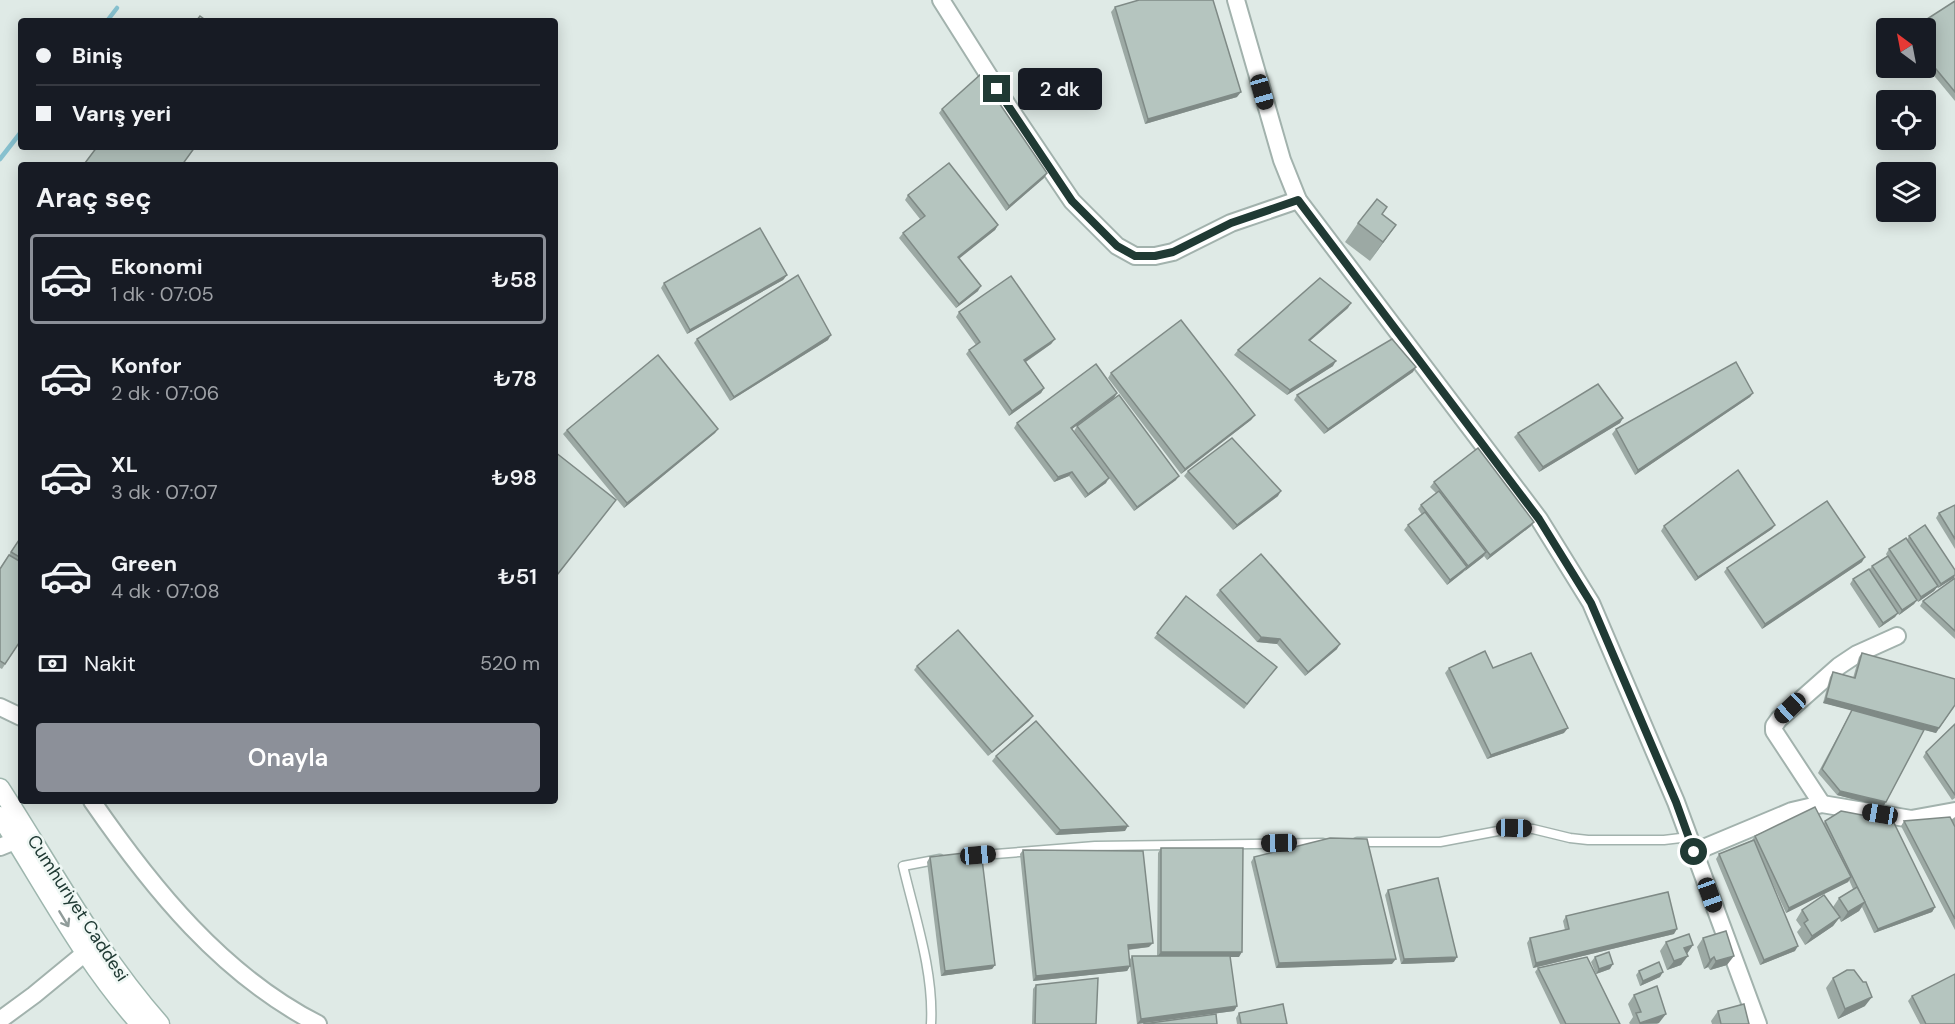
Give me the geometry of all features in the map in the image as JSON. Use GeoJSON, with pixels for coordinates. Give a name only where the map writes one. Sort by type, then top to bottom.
{"type":"FeatureCollection","features":[{"type":"Feature","properties":{"kind":"street"},"geometry":{"type":"LineString","coordinates":[[941,0],[1072,201],[1117,246],[1135,256],[1155,256],[1173,252],[1231,223],[1298,200]]}},
{"type":"Feature","properties":{"kind":"street"},"geometry":{"type":"LineString","coordinates":[[1236,0],[1282,160],[1298,200],[1539,519],[1591,603],[1691,844],[1758,1024]]}},
{"type":"Feature","properties":{"kind":"street"},"geometry":{"type":"LineString","coordinates":[[1822,804],[1773,726],[1839,666],[1857,654],[1897,636]]}},
{"type":"Feature","properties":{"kind":"street"},"geometry":{"type":"LineString","coordinates":[[1,709],[18,716]]}},
{"type":"Feature","properties":{"kind":"street","name":"Cumhuriyet Caddesi"},"geometry":{"type":"LineString","coordinates":[[0,788],[15,841]]}},
{"type":"Feature","properties":{"kind":"street"},"geometry":{"type":"LineString","coordinates":[[94,804],[146,877],[186,921],[274,999],[318,1024]]}},
{"type":"Feature","properties":{"kind":"street"},"geometry":{"type":"LineString","coordinates":[[1691,844],[1792,811],[1822,804],[1911,819],[1955,811]]}},
{"type":"Feature","properties":{"kind":"street","name":"Cumhuriyet Caddesi"},"geometry":{"type":"LineString","coordinates":[[0,816],[15,841],[91,947],[160,1024]]}},
{"type":"Feature","properties":{"kind":"street"},"geometry":{"type":"LineString","coordinates":[[0,1020],[62,973],[91,947]]}},
{"type":"Feature","properties":{"kind":"street","name":"Cumhuriyet Caddesi"},"geometry":{"type":"LineString","coordinates":[[91,947],[107,984],[140,1024]]}},
{"type":"Feature","properties":{"kind":"lane"},"geometry":{"type":"LineString","coordinates":[[1346,842],[1440,842],[1514,828],[1533,829],[1588,840],[1664,840],[1691,844]]}},
{"type":"Feature","properties":{"kind":"lane"},"geometry":{"type":"LineString","coordinates":[[966,856],[1095,846],[1334,843]]}},
{"type":"Feature","properties":{"kind":"lane"},"geometry":{"type":"LineString","coordinates":[[931,1024],[930,989],[903,866],[931,859],[954,857]]}},
{"type":"Feature","properties":{"kind":"building"},"geometry":{"type":"Polygon","coordinates":[[[1139,0],[1213,0],[1241,92],[1148,119],[1115,7],[1139,0]]]}},
{"type":"Feature","properties":{"kind":"building"},"geometry":{"type":"Polygon","coordinates":[[[1955,1],[1955,92],[1936,69],[1936,18],[1929,18],[1955,1]]]}},
{"type":"Feature","properties":{"kind":"building"},"geometry":{"type":"Polygon","coordinates":[[[980,75],[1047,173],[1009,206],[942,109],[980,75]]]}},
{"type":"Feature","properties":{"kind":"building"},"geometry":{"type":"Polygon","coordinates":[[[95,150],[193,150],[184,162],[86,162],[95,150]]]}},
{"type":"Feature","properties":{"kind":"building"},"geometry":{"type":"Polygon","coordinates":[[[949,163],[998,225],[958,257],[981,286],[959,304],[903,233],[925,216],[908,195],[949,163]]]}},
{"type":"Feature","properties":{"kind":"building"},"geometry":{"type":"Polygon","coordinates":[[[1377,199],[1387,207],[1382,214],[1396,225],[1383,242],[1358,223],[1377,199]]]}},
{"type":"Feature","properties":{"kind":"building"},"geometry":{"type":"Polygon","coordinates":[[[760,228],[787,275],[690,330],[664,283],[760,228]]]}},
{"type":"Feature","properties":{"kind":"building"},"geometry":{"type":"Polygon","coordinates":[[[798,275],[831,335],[734,397],[697,339],[798,275]]]}},
{"type":"Feature","properties":{"kind":"building"},"geometry":{"type":"Polygon","coordinates":[[[1011,276],[1055,339],[1024,360],[1044,388],[1012,411],[969,350],[980,342],[959,312],[1011,276]]]}},
{"type":"Feature","properties":{"kind":"building"},"geometry":{"type":"Polygon","coordinates":[[[1320,278],[1351,303],[1309,340],[1336,361],[1290,390],[1238,350],[1320,278]]]}},
{"type":"Feature","properties":{"kind":"building"},"geometry":{"type":"Polygon","coordinates":[[[1181,320],[1255,415],[1185,469],[1111,373],[1181,320]]]}},
{"type":"Feature","properties":{"kind":"building"},"geometry":{"type":"Polygon","coordinates":[[[1392,339],[1416,367],[1328,429],[1297,395],[1392,339]]]}},
{"type":"Feature","properties":{"kind":"building"},"geometry":{"type":"Polygon","coordinates":[[[658,355],[718,429],[627,503],[567,430],[658,355]]]}},
{"type":"Feature","properties":{"kind":"building"},"geometry":{"type":"Polygon","coordinates":[[[1736,362],[1753,393],[1638,470],[1616,429],[1736,362]]]}},
{"type":"Feature","properties":{"kind":"building"},"geometry":{"type":"Polygon","coordinates":[[[1096,364],[1117,393],[1071,428],[1109,478],[1088,494],[1072,472],[1058,477],[1017,423],[1096,364]]]}},
{"type":"Feature","properties":{"kind":"building"},"geometry":{"type":"Polygon","coordinates":[[[1598,384],[1623,418],[1543,467],[1518,433],[1598,384]]]}},
{"type":"Feature","properties":{"kind":"building"},"geometry":{"type":"Polygon","coordinates":[[[1119,395],[1179,476],[1137,507],[1077,426],[1119,395]]]}},
{"type":"Feature","properties":{"kind":"building"},"geometry":{"type":"Polygon","coordinates":[[[1232,438],[1281,491],[1237,525],[1188,471],[1232,438]]]}},
{"type":"Feature","properties":{"kind":"building"},"geometry":{"type":"Polygon","coordinates":[[[1478,448],[1534,522],[1490,555],[1434,482],[1478,448]]]}},
{"type":"Feature","properties":{"kind":"building"},"geometry":{"type":"Polygon","coordinates":[[[558,454],[616,500],[558,574],[558,454]]]}},
{"type":"Feature","properties":{"kind":"building"},"geometry":{"type":"Polygon","coordinates":[[[1738,470],[1775,525],[1698,577],[1664,526],[1738,470]]]}},
{"type":"Feature","properties":{"kind":"building"},"geometry":{"type":"Polygon","coordinates":[[[1439,491],[1486,552],[1468,566],[1421,505],[1439,491]]]}},
{"type":"Feature","properties":{"kind":"building"},"geometry":{"type":"Polygon","coordinates":[[[1827,501],[1865,557],[1765,624],[1727,568],[1827,501]]]}},
{"type":"Feature","properties":{"kind":"building"},"geometry":{"type":"Polygon","coordinates":[[[1955,505],[1955,539],[1939,513],[1955,505]]]}},
{"type":"Feature","properties":{"kind":"building"},"geometry":{"type":"Polygon","coordinates":[[[1425,512],[1467,567],[1450,580],[1408,525],[1425,512]]]}},
{"type":"Feature","properties":{"kind":"building"},"geometry":{"type":"Polygon","coordinates":[[[1925,525],[1955,570],[1955,575],[1941,584],[1909,536],[1925,525]]]}},
{"type":"Feature","properties":{"kind":"building"},"geometry":{"type":"Polygon","coordinates":[[[1906,538],[1938,586],[1921,597],[1889,549],[1906,538]]]}},
{"type":"Feature","properties":{"kind":"building"},"geometry":{"type":"Polygon","coordinates":[[[18,542],[18,556],[11,552],[18,542]]]}},
{"type":"Feature","properties":{"kind":"building"},"geometry":{"type":"Polygon","coordinates":[[[1261,554],[1340,644],[1308,672],[1280,639],[1261,637],[1220,590],[1261,554]]]}},
{"type":"Feature","properties":{"kind":"building"},"geometry":{"type":"Polygon","coordinates":[[[9,555],[18,560],[18,644],[5,664],[0,661],[0,569],[9,555]]]}},
{"type":"Feature","properties":{"kind":"building"},"geometry":{"type":"Polygon","coordinates":[[[1888,556],[1917,600],[1902,610],[1872,566],[1888,556]]]}},
{"type":"Feature","properties":{"kind":"building"},"geometry":{"type":"Polygon","coordinates":[[[1869,569],[1898,613],[1883,623],[1853,579],[1869,569]]]}},
{"type":"Feature","properties":{"kind":"building"},"geometry":{"type":"Polygon","coordinates":[[[1955,578],[1955,631],[1923,601],[1955,578]]]}},
{"type":"Feature","properties":{"kind":"building"},"geometry":{"type":"Polygon","coordinates":[[[1186,596],[1277,667],[1247,704],[1157,633],[1186,596]]]}},
{"type":"Feature","properties":{"kind":"building"},"geometry":{"type":"Polygon","coordinates":[[[958,630],[1033,716],[992,752],[917,666],[958,630]]]}},
{"type":"Feature","properties":{"kind":"building"},"geometry":{"type":"Polygon","coordinates":[[[1485,651],[1493,668],[1531,653],[1568,728],[1491,755],[1449,668],[1485,651]]]}},
{"type":"Feature","properties":{"kind":"building"},"geometry":{"type":"Polygon","coordinates":[[[1862,653],[1955,679],[1955,705],[1939,728],[1826,698],[1833,672],[1855,678],[1862,653]]]}},
{"type":"Feature","properties":{"kind":"building"},"geometry":{"type":"Polygon","coordinates":[[[1852,710],[1924,730],[1886,802],[1840,791],[1822,769],[1852,710]]]}},
{"type":"Feature","properties":{"kind":"building"},"geometry":{"type":"Polygon","coordinates":[[[1036,721],[1128,826],[1060,830],[996,756],[1036,721]]]}},
{"type":"Feature","properties":{"kind":"building"},"geometry":{"type":"Polygon","coordinates":[[[1955,724],[1955,795],[1926,752],[1955,724]]]}},
{"type":"Feature","properties":{"kind":"building"},"geometry":{"type":"Polygon","coordinates":[[[1815,807],[1851,877],[1789,908],[1755,836],[1815,807]]]}},
{"type":"Feature","properties":{"kind":"building"},"geometry":{"type":"Polygon","coordinates":[[[1841,811],[1893,821],[1935,907],[1878,929],[1825,821],[1841,811]]]}},
{"type":"Feature","properties":{"kind":"building"},"geometry":{"type":"Polygon","coordinates":[[[1950,817],[1955,827],[1955,919],[1904,821],[1950,817]]]}},
{"type":"Feature","properties":{"kind":"building"},"geometry":{"type":"Polygon","coordinates":[[[1330,838],[1367,839],[1396,959],[1279,963],[1254,857],[1330,838]]]}},
{"type":"Feature","properties":{"kind":"building"},"geometry":{"type":"Polygon","coordinates":[[[1754,840],[1798,946],[1764,960],[1719,854],[1754,840]]]}},
{"type":"Feature","properties":{"kind":"building"},"geometry":{"type":"Polygon","coordinates":[[[1161,848],[1243,848],[1242,952],[1161,952],[1161,848]]]}},
{"type":"Feature","properties":{"kind":"building"},"geometry":{"type":"Polygon","coordinates":[[[1023,850],[1143,851],[1153,943],[1128,945],[1130,966],[1036,976],[1023,850]]]}},
{"type":"Feature","properties":{"kind":"building"},"geometry":{"type":"Polygon","coordinates":[[[981,851],[995,965],[945,971],[930,857],[981,851]]]}},
{"type":"Feature","properties":{"kind":"building"},"geometry":{"type":"Polygon","coordinates":[[[1438,878],[1457,957],[1404,959],[1388,890],[1438,878]]]}},
{"type":"Feature","properties":{"kind":"building"},"geometry":{"type":"Polygon","coordinates":[[[1857,887],[1865,902],[1848,912],[1839,898],[1857,887]]]}},
{"type":"Feature","properties":{"kind":"building"},"geometry":{"type":"Polygon","coordinates":[[[1668,892],[1677,929],[1536,963],[1530,938],[1569,929],[1566,916],[1668,892]]]}},
{"type":"Feature","properties":{"kind":"building"},"geometry":{"type":"Polygon","coordinates":[[[1824,895],[1840,917],[1812,936],[1804,923],[1808,920],[1802,910],[1824,895]]]}},
{"type":"Feature","properties":{"kind":"building"},"geometry":{"type":"Polygon","coordinates":[[[1726,931],[1734,956],[1716,961],[1714,957],[1710,960],[1703,938],[1726,931]]]}},
{"type":"Feature","properties":{"kind":"building"},"geometry":{"type":"Polygon","coordinates":[[[1689,934],[1693,945],[1684,948],[1688,956],[1674,961],[1666,942],[1689,934]]]}},
{"type":"Feature","properties":{"kind":"building"},"geometry":{"type":"Polygon","coordinates":[[[1609,952],[1613,964],[1599,969],[1595,957],[1609,952]]]}},
{"type":"Feature","properties":{"kind":"building"},"geometry":{"type":"Polygon","coordinates":[[[1132,956],[1230,956],[1237,1006],[1141,1019],[1132,956]]]}},
{"type":"Feature","properties":{"kind":"building"},"geometry":{"type":"Polygon","coordinates":[[[1587,957],[1620,1024],[1566,1024],[1538,968],[1587,957]]]}},
{"type":"Feature","properties":{"kind":"building"},"geometry":{"type":"Polygon","coordinates":[[[1659,962],[1663,972],[1643,981],[1639,971],[1659,962]]]}},
{"type":"Feature","properties":{"kind":"building"},"geometry":{"type":"Polygon","coordinates":[[[1847,970],[1854,970],[1863,982],[1866,982],[1872,997],[1845,1009],[1833,978],[1847,970]]]}},
{"type":"Feature","properties":{"kind":"building"},"geometry":{"type":"Polygon","coordinates":[[[1955,974],[1955,1024],[1926,1024],[1912,996],[1955,974]]]}},
{"type":"Feature","properties":{"kind":"building"},"geometry":{"type":"Polygon","coordinates":[[[1098,978],[1096,1024],[1035,1024],[1036,985],[1098,978]]]}},
{"type":"Feature","properties":{"kind":"building"},"geometry":{"type":"Polygon","coordinates":[[[1657,986],[1666,1014],[1640,1023],[1636,1013],[1641,1012],[1634,995],[1657,986]]]}},
{"type":"Feature","properties":{"kind":"building"},"geometry":{"type":"Polygon","coordinates":[[[1283,1004],[1287,1024],[1241,1024],[1239,1013],[1283,1004]]]}},
{"type":"Feature","properties":{"kind":"building"},"geometry":{"type":"Polygon","coordinates":[[[1744,1004],[1749,1024],[1721,1024],[1718,1011],[1744,1004]]]}},
{"type":"Feature","properties":{"kind":"building"},"geometry":{"type":"Polygon","coordinates":[[[1216,1014],[1217,1024],[1143,1024],[1216,1014]]]}},
{"type":"Feature","properties":{"kind":"waterway"},"geometry":{"type":"LineString","coordinates":[[109,18],[117,8]]}},
{"type":"Feature","properties":{"kind":"waterway"},"geometry":{"type":"LineString","coordinates":[[0,159],[18,136]]}},
{"type":"Feature","properties":{"kind":"route"},"geometry":{"type":"LineString","coordinates":[[997,89],[1072,201],[1117,246],[1135,256],[1155,256],[1173,252],[1231,223],[1298,200],[1539,519],[1575,574],[1591,603],[1676,802],[1694,852]]}}]}
